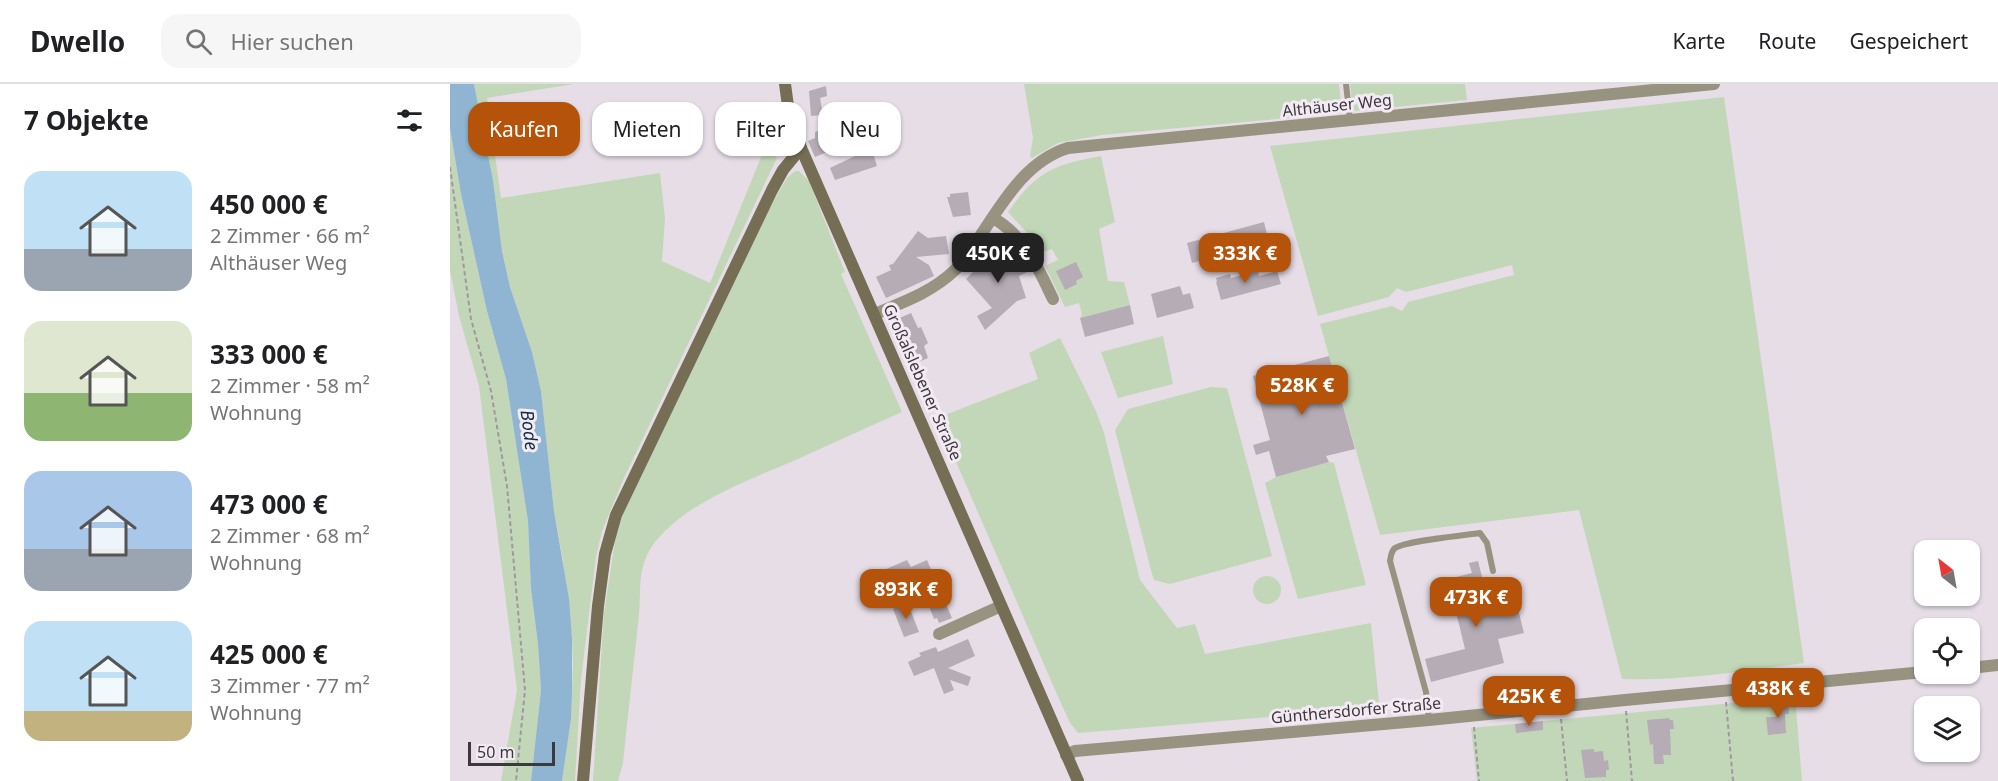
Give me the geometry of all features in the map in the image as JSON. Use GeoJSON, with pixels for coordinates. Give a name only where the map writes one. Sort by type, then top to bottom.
{"type":"FeatureCollection","features":[{"type":"Feature","properties":{"kind":"main road","name":"Großalslebener Straße"},"geometry":{"type":"LineString","coordinates":[[785,84],[788,102]]}},
{"type":"Feature","properties":{"kind":"main road"},"geometry":{"type":"LineString","coordinates":[[583,781],[599,597],[605,554],[616,515],[772,190],[783,170],[794,156]]}},
{"type":"Feature","properties":{"kind":"main road","name":"Großalslebener Straße"},"geometry":{"type":"LineString","coordinates":[[805,156],[1078,781]]}},
{"type":"Feature","properties":{"kind":"street","name":"Althäuser Weg"},"geometry":{"type":"LineString","coordinates":[[875,314],[921,295],[948,277],[965,259],[1006,197],[1029,171],[1046,157],[1068,148],[1714,84]]}},
{"type":"Feature","properties":{"kind":"street"},"geometry":{"type":"LineString","coordinates":[[993,218],[1010,229],[1023,243],[1053,299]]}},
{"type":"Feature","properties":{"kind":"street"},"geometry":{"type":"LineString","coordinates":[[939,634],[1001,606]]}},
{"type":"Feature","properties":{"kind":"street"},"geometry":{"type":"LineString","coordinates":[[1980,667],[1998,665]]}},
{"type":"Feature","properties":{"kind":"street","name":"Günthersdorfer Straße"},"geometry":{"type":"LineString","coordinates":[[1066,754],[1914,673]]}},
{"type":"Feature","properties":{"kind":"lane"},"geometry":{"type":"LineString","coordinates":[[1346,84],[1350,120]]}},
{"type":"Feature","properties":{"kind":"lane"},"geometry":{"type":"LineString","coordinates":[[1429,720],[1426,692],[1390,561],[1392,552],[1408,544],[1480,533],[1487,543],[1493,571]]}},
{"type":"Feature","properties":{"kind":"path"},"geometry":{"type":"LineString","coordinates":[[450,167],[471,319],[491,391],[507,486],[525,690],[516,781]]}},
{"type":"Feature","properties":{"kind":"path"},"geometry":{"type":"LineString","coordinates":[[1725,690],[1733,781]]}},
{"type":"Feature","properties":{"kind":"path"},"geometry":{"type":"LineString","coordinates":[[1625,700],[1632,781]]}},
{"type":"Feature","properties":{"kind":"path"},"geometry":{"type":"LineString","coordinates":[[1560,707],[1566,781]]}},
{"type":"Feature","properties":{"kind":"path"},"geometry":{"type":"LineString","coordinates":[[1472,716],[1479,781]]}},
{"type":"Feature","properties":{"kind":"green space"},"geometry":{"type":"Polygon","coordinates":[[[474,84],[574,84],[487,98],[488,102],[478,102],[474,84]]]}},
{"type":"Feature","properties":{"kind":"green space"},"geometry":{"type":"Polygon","coordinates":[[[1024,84],[1339,84],[1342,113],[1102,135],[1058,143],[1032,158],[1030,156],[1033,138],[1024,84]]]}},
{"type":"Feature","properties":{"kind":"green space"},"geometry":{"type":"Polygon","coordinates":[[[1350,84],[1465,84],[1467,100],[1353,111],[1350,84]]]}},
{"type":"Feature","properties":{"kind":"green space"},"geometry":{"type":"Polygon","coordinates":[[[1724,97],[1804,663],[1690,677],[1622,679],[1579,510],[1380,535],[1320,324],[1392,306],[1402,311],[1408,302],[1514,275],[1512,265],[1406,292],[1397,288],[1389,297],[1318,316],[1270,146],[1724,97]]]}},
{"type":"Feature","properties":{"kind":"green space"},"geometry":{"type":"Polygon","coordinates":[[[450,128],[461,194],[487,311],[506,379],[528,521],[531,589],[541,690],[531,781],[501,781],[517,690],[479,386],[459,316],[450,270],[450,128]]]}},
{"type":"Feature","properties":{"kind":"green space"},"geometry":{"type":"Polygon","coordinates":[[[488,156],[495,156],[501,198],[660,173],[665,218],[662,261],[710,283],[761,156],[777,158],[624,478],[602,531],[596,557],[581,679],[575,781],[562,781],[571,719],[572,639],[563,560],[554,511],[541,391],[532,352],[510,287],[502,251],[488,156]]]}},
{"type":"Feature","properties":{"kind":"green space"},"geometry":{"type":"Polygon","coordinates":[[[1101,156],[1115,222],[1099,229],[1108,281],[1124,282],[1130,305],[1080,318],[1082,314],[1079,303],[1065,307],[1045,266],[1058,260],[1052,249],[1041,253],[1029,235],[1008,212],[1028,187],[1047,172],[1070,163],[1101,156]]]}},
{"type":"Feature","properties":{"kind":"green space"},"geometry":{"type":"Polygon","coordinates":[[[795,171],[799,171],[809,181],[845,272],[841,274],[902,412],[714,497],[692,509],[658,538],[647,555],[641,576],[623,763],[618,781],[593,781],[604,613],[615,541],[623,514],[774,200],[787,178],[795,171]]]}},
{"type":"Feature","properties":{"kind":"green space"},"geometry":{"type":"Polygon","coordinates":[[[1163,336],[1173,384],[1118,398],[1101,352],[1163,336]]]}},
{"type":"Feature","properties":{"kind":"green space"},"geometry":{"type":"Polygon","coordinates":[[[1060,338],[1096,411],[1104,433],[1140,580],[1177,628],[1195,624],[1205,654],[1371,623],[1379,703],[1376,708],[1078,733],[1070,723],[1059,699],[937,418],[1038,379],[1029,353],[1060,338]]]}},
{"type":"Feature","properties":{"kind":"green space"},"geometry":{"type":"Polygon","coordinates":[[[1211,387],[1227,388],[1272,556],[1170,584],[1154,580],[1115,430],[1128,409],[1211,387]]]}},
{"type":"Feature","properties":{"kind":"green space"},"geometry":{"type":"Polygon","coordinates":[[[1329,462],[1334,463],[1366,585],[1298,599],[1265,483],[1276,477],[1329,462]]]}},
{"type":"Feature","properties":{"kind":"green space"},"geometry":{"type":"Polygon","coordinates":[[[1267,576],[1277,580],[1281,590],[1277,600],[1267,604],[1257,600],[1253,590],[1257,580],[1267,576]]]}},
{"type":"Feature","properties":{"kind":"green space"},"geometry":{"type":"Polygon","coordinates":[[[1795,697],[1802,781],[1477,781],[1471,728],[1795,697]]]}},
{"type":"Feature","properties":{"kind":"water","name":"Bode"},"geometry":{"type":"Polygon","coordinates":[[[450,84],[474,84],[478,102],[468,102],[468,156],[488,156],[502,251],[510,287],[532,352],[541,391],[554,511],[569,599],[572,694],[571,719],[562,781],[531,781],[541,690],[531,589],[528,521],[506,379],[487,311],[461,194],[450,128],[450,84]]]}},
{"type":"Feature","properties":{"kind":"building"},"geometry":{"type":"Polygon","coordinates":[[[826,86],[827,96],[820,98],[821,102],[818,102],[818,115],[811,116],[809,91],[826,86]]]}},
{"type":"Feature","properties":{"kind":"building"},"geometry":{"type":"Polygon","coordinates":[[[818,131],[818,156],[815,157],[808,141],[815,138],[815,132],[818,131]]]}},
{"type":"Feature","properties":{"kind":"building"},"geometry":{"type":"Polygon","coordinates":[[[855,156],[874,156],[877,166],[835,180],[830,168],[855,156]]]}},
{"type":"Feature","properties":{"kind":"building"},"geometry":{"type":"Polygon","coordinates":[[[968,192],[971,215],[953,217],[947,197],[950,197],[950,194],[968,192]]]}},
{"type":"Feature","properties":{"kind":"building"},"geometry":{"type":"Polygon","coordinates":[[[1264,222],[1269,242],[1192,263],[1187,243],[1264,222]]]}},
{"type":"Feature","properties":{"kind":"building"},"geometry":{"type":"Polygon","coordinates":[[[918,231],[928,238],[946,236],[949,254],[916,257],[929,265],[934,276],[886,298],[876,277],[891,270],[889,265],[893,264],[918,231]]]}},
{"type":"Feature","properties":{"kind":"building"},"geometry":{"type":"Polygon","coordinates":[[[1000,245],[1029,271],[1019,276],[1026,298],[1017,301],[985,330],[977,316],[992,308],[966,279],[1000,245]]]}},
{"type":"Feature","properties":{"kind":"building"},"geometry":{"type":"Polygon","coordinates":[[[1076,262],[1083,277],[1076,281],[1077,284],[1065,290],[1056,271],[1076,262]]]}},
{"type":"Feature","properties":{"kind":"building"},"geometry":{"type":"Polygon","coordinates":[[[1258,271],[1259,276],[1277,271],[1281,284],[1221,300],[1216,278],[1230,274],[1231,278],[1258,271]]]}},
{"type":"Feature","properties":{"kind":"building"},"geometry":{"type":"Polygon","coordinates":[[[1180,286],[1183,295],[1190,293],[1194,308],[1157,318],[1151,294],[1180,286]]]}},
{"type":"Feature","properties":{"kind":"building"},"geometry":{"type":"Polygon","coordinates":[[[1130,305],[1134,324],[1085,337],[1080,318],[1130,305]]]}},
{"type":"Feature","properties":{"kind":"building"},"geometry":{"type":"Polygon","coordinates":[[[911,313],[928,343],[924,346],[928,358],[914,364],[895,320],[911,313]]]}},
{"type":"Feature","properties":{"kind":"building"},"geometry":{"type":"Polygon","coordinates":[[[1329,356],[1355,449],[1326,456],[1329,462],[1276,477],[1269,451],[1256,455],[1253,445],[1270,440],[1253,376],[1329,356]]]}},
{"type":"Feature","properties":{"kind":"building"},"geometry":{"type":"Polygon","coordinates":[[[907,560],[911,567],[927,560],[952,618],[939,623],[937,618],[934,619],[920,577],[885,591],[877,573],[907,560]]]}},
{"type":"Feature","properties":{"kind":"building"},"geometry":{"type":"Polygon","coordinates":[[[1478,561],[1490,608],[1516,601],[1524,633],[1498,639],[1504,663],[1431,682],[1425,659],[1465,649],[1448,579],[1472,573],[1469,563],[1478,561]]]}},
{"type":"Feature","properties":{"kind":"building"},"geometry":{"type":"Polygon","coordinates":[[[908,604],[919,632],[904,637],[893,609],[908,604]]]}},
{"type":"Feature","properties":{"kind":"building"},"geometry":{"type":"Polygon","coordinates":[[[968,639],[975,656],[948,668],[971,677],[968,686],[950,680],[954,690],[944,694],[934,668],[914,676],[908,662],[921,656],[919,653],[936,647],[938,652],[968,639]]]}},
{"type":"Feature","properties":{"kind":"building"},"geometry":{"type":"Polygon","coordinates":[[[1788,702],[1789,714],[1785,714],[1786,733],[1768,735],[1766,717],[1776,717],[1774,703],[1788,702]]]}},
{"type":"Feature","properties":{"kind":"building"},"geometry":{"type":"Polygon","coordinates":[[[1669,718],[1673,720],[1674,729],[1670,729],[1671,755],[1663,755],[1664,764],[1654,764],[1653,744],[1650,745],[1647,720],[1669,718]]]}},
{"type":"Feature","properties":{"kind":"building"},"geometry":{"type":"Polygon","coordinates":[[[1543,721],[1543,730],[1516,733],[1515,724],[1543,721]]]}},
{"type":"Feature","properties":{"kind":"building"},"geometry":{"type":"Polygon","coordinates":[[[1594,749],[1594,752],[1603,751],[1604,761],[1608,760],[1609,770],[1606,770],[1606,777],[1585,778],[1581,750],[1594,749]]]}}]}
